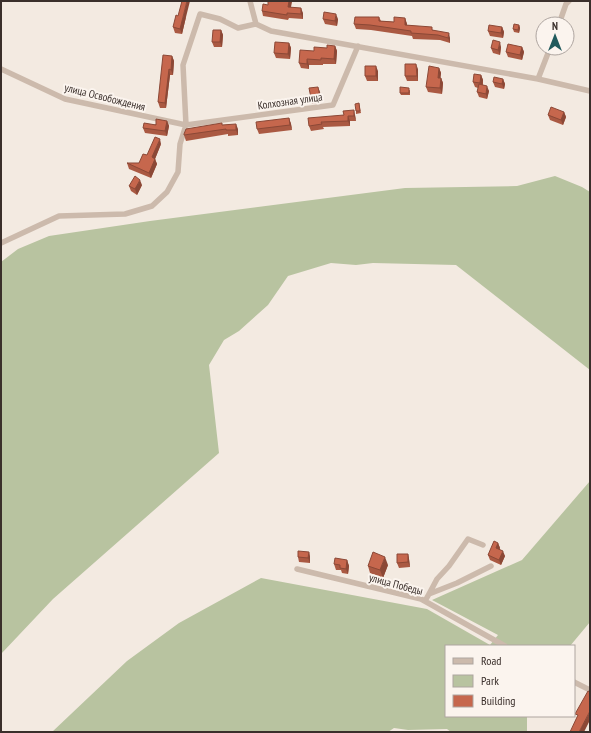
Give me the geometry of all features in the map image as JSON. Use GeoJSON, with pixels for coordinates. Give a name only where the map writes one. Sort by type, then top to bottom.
{"type":"FeatureCollection","features":[{"type":"Feature","properties":{"kind":"street"},"geometry":{"type":"LineString","coordinates":[[250,1],[256,24]]}},
{"type":"Feature","properties":{"kind":"street"},"geometry":{"type":"LineString","coordinates":[[562,16],[566,4],[569,1]]}},
{"type":"Feature","properties":{"kind":"street"},"geometry":{"type":"LineString","coordinates":[[1,243],[59,216],[125,214],[152,206],[168,192],[178,172],[180,144],[186,125],[184,65],[200,14],[220,18],[238,28],[256,24],[271,31],[538,79],[590,91]]}},
{"type":"Feature","properties":{"kind":"street","name":"Колхозная улица"},"geometry":{"type":"LineString","coordinates":[[186,125],[333,105],[358,46]]}},
{"type":"Feature","properties":{"kind":"street"},"geometry":{"type":"LineString","coordinates":[[538,79],[547,56]]}},
{"type":"Feature","properties":{"kind":"street","name":"улица Освобождения"},"geometry":{"type":"LineString","coordinates":[[1,69],[65,99],[186,125]]}},
{"type":"Feature","properties":{"kind":"street"},"geometry":{"type":"LineString","coordinates":[[425,601],[437,579],[449,566],[468,539],[483,545]]}},
{"type":"Feature","properties":{"kind":"street"},"geometry":{"type":"LineString","coordinates":[[429,594],[457,583],[491,566]]}},
{"type":"Feature","properties":{"kind":"street","name":"улица Победы"},"geometry":{"type":"LineString","coordinates":[[297,569],[425,601],[503,645]]}},
{"type":"Feature","properties":{"kind":"street"},"geometry":{"type":"LineString","coordinates":[[575,682],[590,690]]}},
{"type":"Feature","properties":{"kind":"green space"},"geometry":{"type":"Polygon","coordinates":[[[555,176],[582,187],[590,192],[590,370],[456,265],[373,263],[356,265],[331,263],[288,276],[268,305],[239,331],[224,340],[209,365],[219,453],[53,599],[1,654],[1,262],[18,249],[49,236],[150,221],[405,188],[517,186],[555,176]]]}},
{"type":"Feature","properties":{"kind":"green space"},"geometry":{"type":"Polygon","coordinates":[[[590,481],[590,622],[571,645],[490,645],[498,635],[432,600],[522,560],[590,481]]]}},
{"type":"Feature","properties":{"kind":"green space"},"geometry":{"type":"Polygon","coordinates":[[[261,578],[427,609],[490,645],[445,645],[445,717],[527,717],[527,732],[451,732],[447,729],[408,730],[394,728],[388,732],[52,732],[127,661],[179,623],[261,578]]]}},
{"type":"Feature","properties":{"kind":"building"},"geometry":{"type":"Polygon","coordinates":[[[182,1],[187,1],[180,29],[173,27],[182,1]]]}},
{"type":"Feature","properties":{"kind":"building"},"geometry":{"type":"Polygon","coordinates":[[[268,1],[289,1],[288,7],[301,8],[301,14],[287,13],[287,15],[262,11],[263,4],[268,5],[268,1]]]}},
{"type":"Feature","properties":{"kind":"building"},"geometry":{"type":"Polygon","coordinates":[[[324,12],[336,14],[335,21],[323,19],[324,12]]]}},
{"type":"Feature","properties":{"kind":"building"},"geometry":{"type":"Polygon","coordinates":[[[355,17],[379,17],[379,21],[394,22],[394,17],[405,18],[405,25],[432,27],[432,30],[449,33],[448,38],[438,35],[411,33],[411,31],[354,24],[355,17]]]}},
{"type":"Feature","properties":{"kind":"building"},"geometry":{"type":"Polygon","coordinates":[[[514,24],[519,25],[518,30],[513,29],[514,24]]]}},
{"type":"Feature","properties":{"kind":"building"},"geometry":{"type":"Polygon","coordinates":[[[489,25],[502,27],[501,33],[488,31],[489,25]]]}},
{"type":"Feature","properties":{"kind":"building"},"geometry":{"type":"Polygon","coordinates":[[[213,30],[221,30],[220,42],[212,42],[213,30]]]}},
{"type":"Feature","properties":{"kind":"building"},"geometry":{"type":"Polygon","coordinates":[[[493,40],[500,42],[498,50],[491,48],[493,40]]]}},
{"type":"Feature","properties":{"kind":"building"},"geometry":{"type":"Polygon","coordinates":[[[275,42],[289,43],[288,54],[274,53],[275,42]]]}},
{"type":"Feature","properties":{"kind":"building"},"geometry":{"type":"Polygon","coordinates":[[[508,44],[522,47],[520,55],[506,52],[508,44]]]}},
{"type":"Feature","properties":{"kind":"building"},"geometry":{"type":"Polygon","coordinates":[[[327,45],[335,46],[334,59],[307,59],[307,64],[299,63],[300,50],[314,51],[314,47],[327,48],[327,45]]]}},
{"type":"Feature","properties":{"kind":"building"},"geometry":{"type":"Polygon","coordinates":[[[163,55],[172,56],[165,103],[158,102],[163,55]]]}},
{"type":"Feature","properties":{"kind":"building"},"geometry":{"type":"Polygon","coordinates":[[[405,64],[416,64],[417,76],[405,76],[405,64]]]}},
{"type":"Feature","properties":{"kind":"building"},"geometry":{"type":"Polygon","coordinates":[[[365,66],[376,66],[376,76],[365,76],[365,66]]]}},
{"type":"Feature","properties":{"kind":"building"},"geometry":{"type":"Polygon","coordinates":[[[429,66],[439,68],[438,78],[441,78],[440,88],[426,87],[429,66]]]}},
{"type":"Feature","properties":{"kind":"building"},"geometry":{"type":"Polygon","coordinates":[[[474,74],[481,75],[480,83],[473,82],[474,74]]]}},
{"type":"Feature","properties":{"kind":"building"},"geometry":{"type":"Polygon","coordinates":[[[494,77],[503,79],[502,84],[493,82],[494,77]]]}},
{"type":"Feature","properties":{"kind":"building"},"geometry":{"type":"Polygon","coordinates":[[[479,84],[487,86],[486,94],[477,92],[479,84]]]}},
{"type":"Feature","properties":{"kind":"building"},"geometry":{"type":"Polygon","coordinates":[[[318,87],[320,97],[311,98],[309,88],[318,87]]]}},
{"type":"Feature","properties":{"kind":"building"},"geometry":{"type":"Polygon","coordinates":[[[400,87],[409,88],[409,93],[400,93],[400,87]]]}},
{"type":"Feature","properties":{"kind":"building"},"geometry":{"type":"Polygon","coordinates":[[[359,103],[360,111],[356,111],[355,104],[359,103]]]}},
{"type":"Feature","properties":{"kind":"building"},"geometry":{"type":"Polygon","coordinates":[[[551,107],[564,112],[561,120],[548,115],[551,107]]]}},
{"type":"Feature","properties":{"kind":"building"},"geometry":{"type":"Polygon","coordinates":[[[354,110],[354,116],[348,116],[348,121],[321,122],[322,124],[309,126],[308,118],[344,115],[343,111],[354,110]]]}},
{"type":"Feature","properties":{"kind":"building"},"geometry":{"type":"Polygon","coordinates":[[[289,118],[290,125],[257,129],[256,122],[289,118]]]}},
{"type":"Feature","properties":{"kind":"building"},"geometry":{"type":"Polygon","coordinates":[[[156,119],[167,121],[165,131],[143,128],[144,123],[156,125],[156,119]]]}},
{"type":"Feature","properties":{"kind":"building"},"geometry":{"type":"Polygon","coordinates":[[[222,123],[222,125],[236,124],[236,130],[226,129],[184,135],[186,129],[222,123]]]}},
{"type":"Feature","properties":{"kind":"building"},"geometry":{"type":"Polygon","coordinates":[[[155,137],[160,139],[152,157],[155,159],[149,173],[127,163],[139,163],[143,154],[147,155],[155,137]]]}},
{"type":"Feature","properties":{"kind":"building"},"geometry":{"type":"Polygon","coordinates":[[[135,176],[140,180],[135,189],[129,186],[135,176]]]}},
{"type":"Feature","properties":{"kind":"building"},"geometry":{"type":"Polygon","coordinates":[[[494,541],[498,543],[496,548],[503,551],[499,560],[488,555],[494,541]]]}},
{"type":"Feature","properties":{"kind":"building"},"geometry":{"type":"Polygon","coordinates":[[[298,551],[309,552],[308,558],[298,557],[298,551]]]}},
{"type":"Feature","properties":{"kind":"building"},"geometry":{"type":"Polygon","coordinates":[[[373,552],[385,557],[380,570],[368,566],[373,552]]]}},
{"type":"Feature","properties":{"kind":"building"},"geometry":{"type":"Polygon","coordinates":[[[397,554],[408,554],[408,562],[397,563],[397,554]]]}},
{"type":"Feature","properties":{"kind":"building"},"geometry":{"type":"Polygon","coordinates":[[[335,558],[347,560],[346,569],[340,568],[340,565],[334,564],[335,558]]]}},
{"type":"Feature","properties":{"kind":"building"},"geometry":{"type":"Polygon","coordinates":[[[588,691],[590,692],[590,711],[579,732],[570,732],[578,715],[575,714],[588,691]]]}}]}
